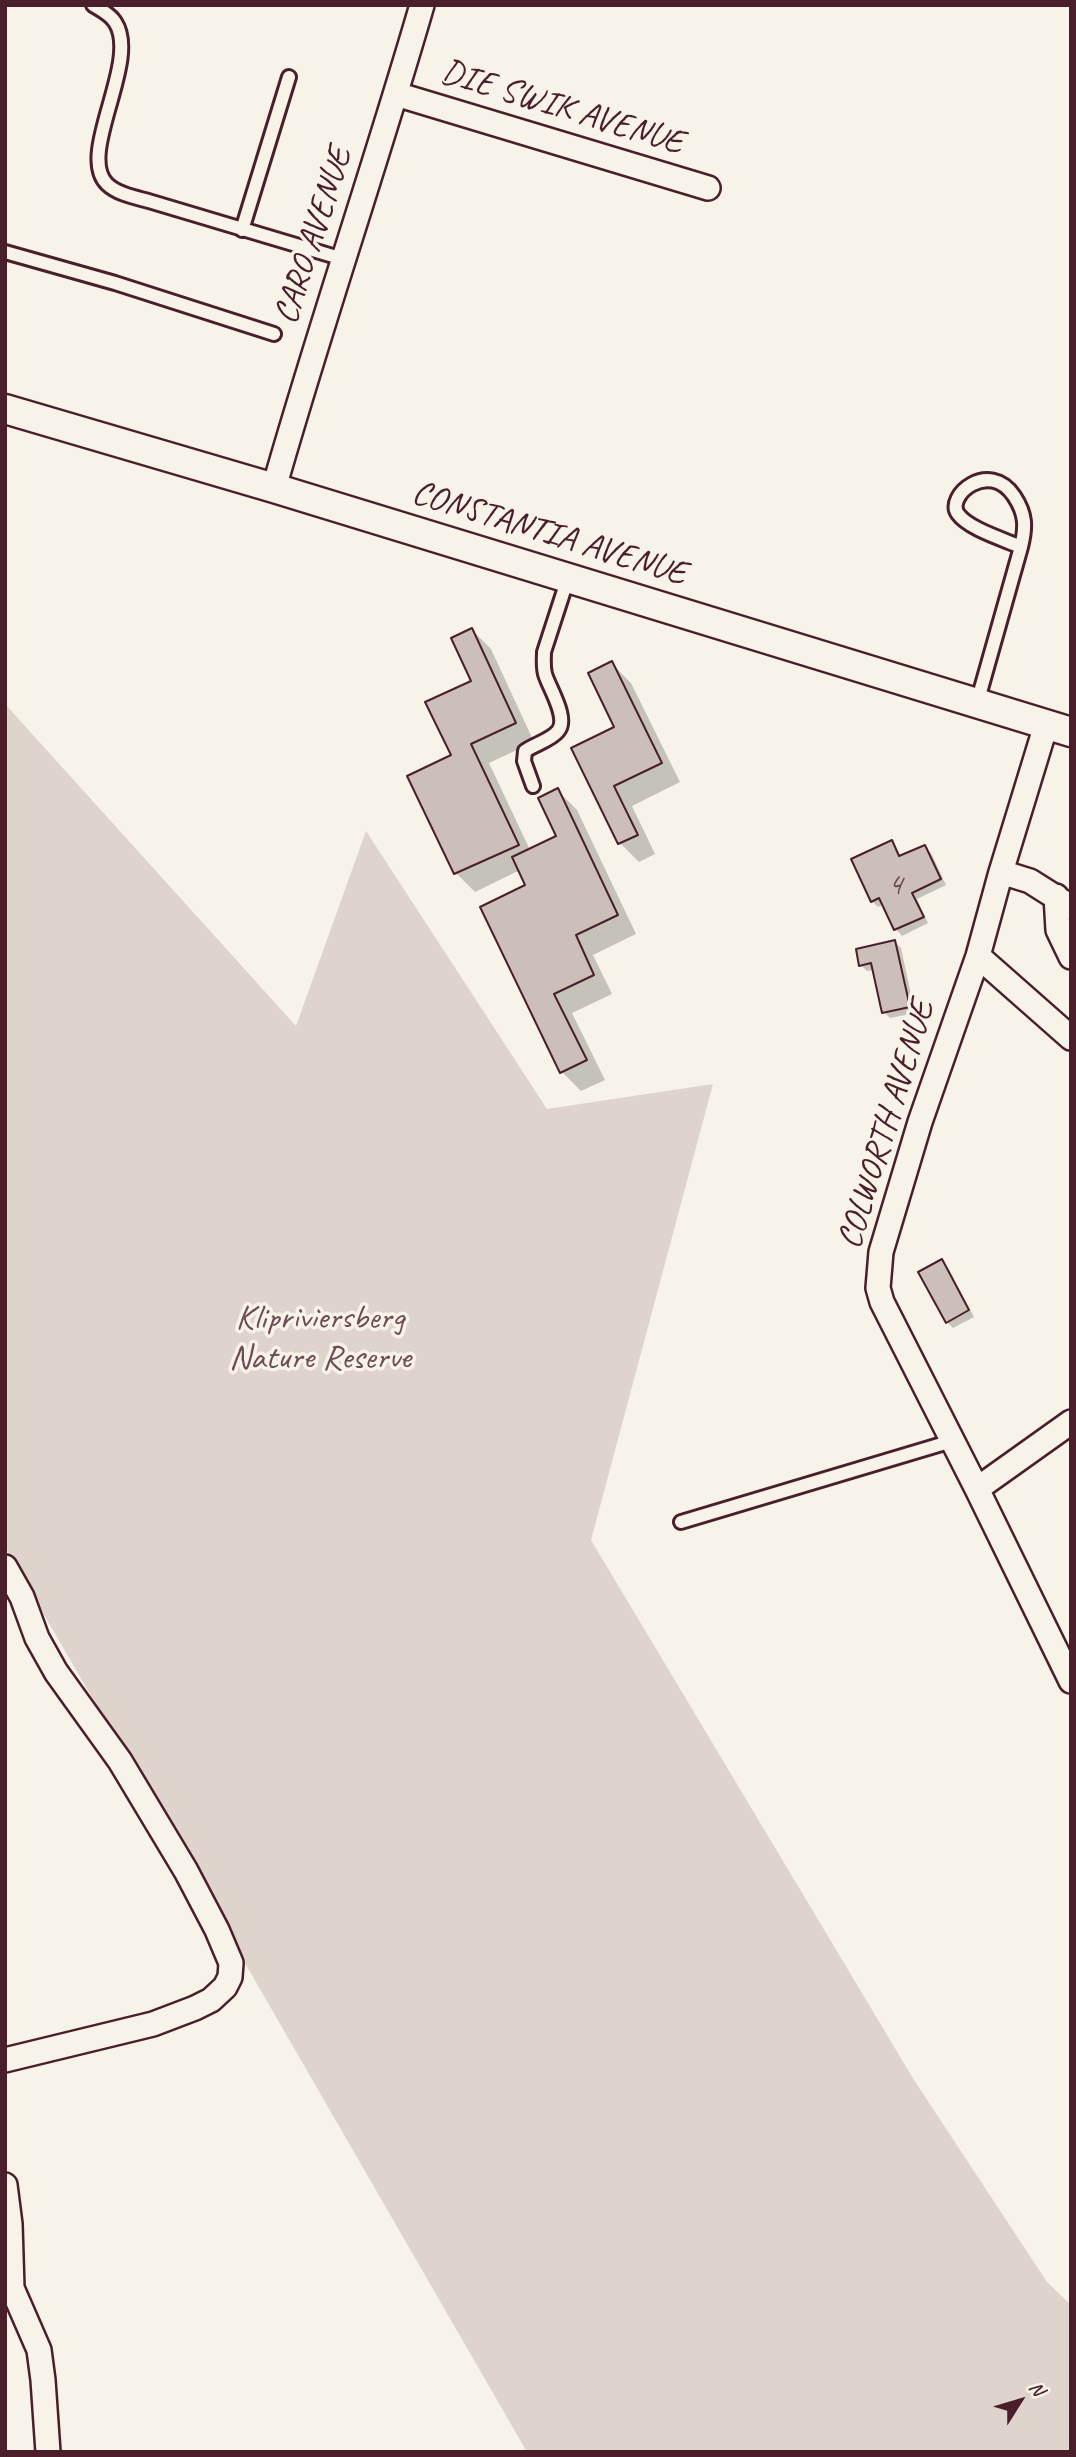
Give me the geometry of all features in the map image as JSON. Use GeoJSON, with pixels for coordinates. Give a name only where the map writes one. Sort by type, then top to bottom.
{"type":"FeatureCollection","features":[{"type":"Feature","properties":{"kind":"street","name":"CARO AVENUE"},"geometry":{"type":"LineString","coordinates":[[274,488],[422,5]]}},
{"type":"Feature","properties":{"kind":"street","name":"DIE SWIK AVENUE"},"geometry":{"type":"LineString","coordinates":[[396,94],[708,188]]}},
{"type":"Feature","properties":{"kind":"street","name":"CONSTANTIA AVENUE"},"geometry":{"type":"LineString","coordinates":[[5,409],[274,488],[1059,728]]}},
{"type":"Feature","properties":{"kind":"street","name":"COLWORTH AVENUE"},"geometry":{"type":"LineString","coordinates":[[1059,728],[1001,872],[978,956],[920,1122],[878,1263],[878,1288],[882,1302],[1071,1681]]}},
{"type":"Feature","properties":{"kind":"street"},"geometry":{"type":"LineString","coordinates":[[1001,872],[1030,881],[1063,901],[1058,930],[1071,957]]}},
{"type":"Feature","properties":{"kind":"street"},"geometry":{"type":"LineString","coordinates":[[978,956],[1071,1038]]}},
{"type":"Feature","properties":{"kind":"street"},"geometry":{"type":"LineString","coordinates":[[977,1489],[1071,1422]]}},
{"type":"Feature","properties":{"kind":"street"},"geometry":{"type":"LineString","coordinates":[[5,1567],[23,1597],[37,1638],[56,1672],[127,1772],[192,1882],[231,1963],[230,1977],[225,1987],[211,2000],[195,2008],[153,2024],[5,2060]]}},
{"type":"Feature","properties":{"kind":"street"},"geometry":{"type":"LineString","coordinates":[[5,2185],[12,2288],[39,2350],[48,2452]]}},
{"type":"Feature","properties":{"kind":"lane"},"geometry":{"type":"LineString","coordinates":[[93,5],[117,24],[122,52],[100,152],[100,172],[106,183],[122,192],[343,259]]}},
{"type":"Feature","properties":{"kind":"lane"},"geometry":{"type":"LineString","coordinates":[[242,230],[289,78]]}},
{"type":"Feature","properties":{"kind":"lane"},"geometry":{"type":"LineString","coordinates":[[5,252],[274,334]]}},
{"type":"Feature","properties":{"kind":"lane"},"geometry":{"type":"LineString","coordinates":[[977,704],[1021,547],[1026,527],[1021,506],[1007,486],[987,479],[970,485],[956,502],[955,509],[960,516],[970,524],[1021,547]]}},
{"type":"Feature","properties":{"kind":"lane"},"geometry":{"type":"LineString","coordinates":[[533,786],[524,761],[526,751],[558,732],[562,724],[562,715],[545,676],[543,663],[544,652],[568,578]]}},
{"type":"Feature","properties":{"kind":"lane"},"geometry":{"type":"LineString","coordinates":[[681,1522],[953,1441]]}},
{"type":"Feature","properties":{"kind":"green space","name":"Klipriviersberg Nature Reserve"},"geometry":{"type":"Polygon","coordinates":[[[5,704],[296,1026],[366,831],[547,1109],[713,1084],[591,1540],[914,2080],[1047,2282],[1071,2305],[1071,2452],[527,2452],[5,1547],[5,704]]]}},
{"type":"Feature","properties":{"kind":"building"},"geometry":{"type":"Polygon","coordinates":[[[472,628],[516,723],[471,744],[519,845],[454,874],[407,776],[451,755],[425,702],[471,681],[451,638],[472,628]]]}},
{"type":"Feature","properties":{"kind":"building"},"geometry":{"type":"Polygon","coordinates":[[[612,661],[662,763],[614,786],[638,835],[618,844],[571,748],[614,727],[588,673],[612,661]]]}},
{"type":"Feature","properties":{"kind":"building"},"geometry":{"type":"Polygon","coordinates":[[[558,788],[618,915],[576,935],[594,975],[554,994],[587,1060],[560,1073],[480,907],[525,885],[512,857],[556,836],[538,798],[558,788]]]}},
{"type":"Feature","properties":{"kind":"building"},"geometry":{"type":"Polygon","coordinates":[[[892,840],[899,856],[925,845],[941,879],[912,893],[924,917],[894,930],[879,898],[871,902],[851,859],[892,840]]]}},
{"type":"Feature","properties":{"kind":"building"},"geometry":{"type":"Polygon","coordinates":[[[895,940],[910,1007],[882,1013],[871,963],[859,966],[856,949],[895,940]]]}},
{"type":"Feature","properties":{"kind":"building"},"geometry":{"type":"Polygon","coordinates":[[[942,1259],[969,1310],[946,1323],[918,1272],[942,1259]]]}}]}
